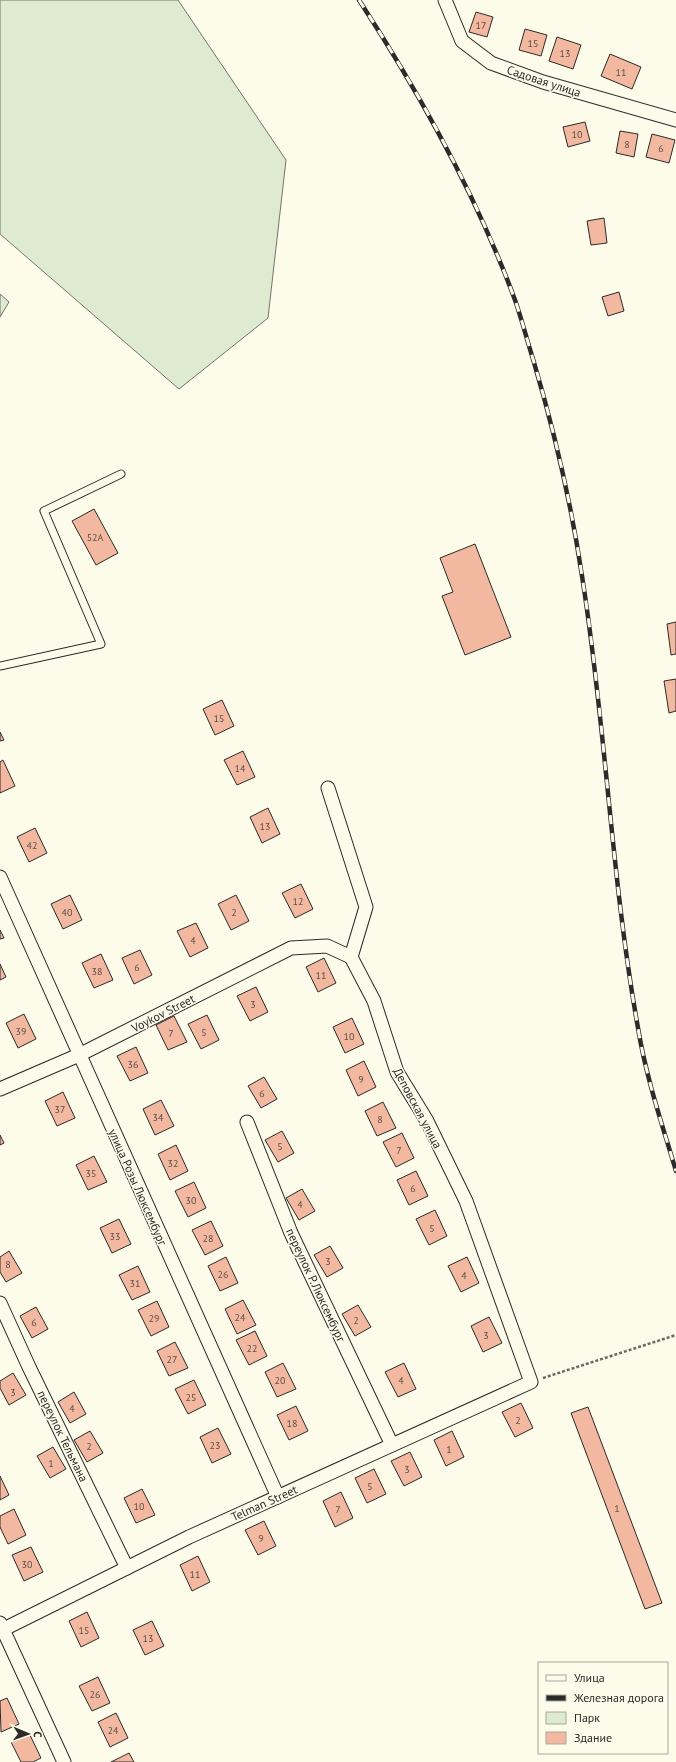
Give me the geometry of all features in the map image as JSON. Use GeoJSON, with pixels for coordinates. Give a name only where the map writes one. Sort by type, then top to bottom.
{"type":"FeatureCollection","features":[{"type":"Feature","properties":{"kind":"street","name":"Садовая улица"},"geometry":{"type":"LineString","coordinates":[[445,0],[462,41],[491,63],[543,82],[676,120]]}},
{"type":"Feature","properties":{"kind":"street"},"geometry":{"type":"LineString","coordinates":[[328,788],[366,908],[351,957]]}},
{"type":"Feature","properties":{"kind":"street","name":"улица Розы Люксембург"},"geometry":{"type":"LineString","coordinates":[[0,876],[278,1497]]}},
{"type":"Feature","properties":{"kind":"street","name":"Voykov Street"},"geometry":{"type":"LineString","coordinates":[[0,1089],[79,1055],[291,948],[327,946],[351,957]]}},
{"type":"Feature","properties":{"kind":"street","name":"Деповская улица"},"geometry":{"type":"LineString","coordinates":[[351,957],[374,1001],[397,1072],[427,1121],[466,1201],[531,1382]]}},
{"type":"Feature","properties":{"kind":"street","name":"переулок Р.Люксембург"},"geometry":{"type":"LineString","coordinates":[[247,1122],[291,1233],[392,1445]]}},
{"type":"Feature","properties":{"kind":"street","name":"переулок Тельмана"},"geometry":{"type":"LineString","coordinates":[[0,1303],[29,1367],[127,1568]]}},
{"type":"Feature","properties":{"kind":"street","name":"Telman Street"},"geometry":{"type":"LineString","coordinates":[[1,1628],[278,1497],[531,1382]]}},
{"type":"Feature","properties":{"kind":"street"},"geometry":{"type":"LineString","coordinates":[[1,1628],[64,1762]]}},
{"type":"Feature","properties":{"kind":"lane"},"geometry":{"type":"LineString","coordinates":[[0,666],[101,644],[44,511],[120,474]]}},
{"type":"Feature","properties":{"kind":"path"},"geometry":{"type":"LineString","coordinates":[[531,1382],[676,1335]]}},
{"type":"Feature","properties":{"kind":"green space"},"geometry":{"type":"Polygon","coordinates":[[[0,0],[178,0],[286,160],[268,318],[179,389],[0,234],[0,0]]]}},
{"type":"Feature","properties":{"kind":"green space"},"geometry":{"type":"Polygon","coordinates":[[[0,294],[9,302],[0,317],[0,294]]]}},
{"type":"Feature","properties":{"kind":"building"},"geometry":{"type":"Polygon","coordinates":[[[476,12],[493,17],[487,37],[469,32],[476,12]]]}},
{"type":"Feature","properties":{"kind":"building"},"geometry":{"type":"Polygon","coordinates":[[[525,29],[547,35],[541,56],[519,50],[525,29]]]}},
{"type":"Feature","properties":{"kind":"building"},"geometry":{"type":"Polygon","coordinates":[[[557,37],[581,45],[573,69],[549,61],[557,37]]]}},
{"type":"Feature","properties":{"kind":"building"},"geometry":{"type":"Polygon","coordinates":[[[610,54],[641,67],[632,89],[601,76],[610,54]]]}},
{"type":"Feature","properties":{"kind":"building"},"geometry":{"type":"Polygon","coordinates":[[[585,122],[590,141],[568,147],[563,127],[585,122]]]}},
{"type":"Feature","properties":{"kind":"building"},"geometry":{"type":"Polygon","coordinates":[[[620,131],[638,134],[634,157],[616,153],[620,131]]]}},
{"type":"Feature","properties":{"kind":"building"},"geometry":{"type":"Polygon","coordinates":[[[652,134],[675,140],[669,163],[646,157],[652,134]]]}},
{"type":"Feature","properties":{"kind":"building"},"geometry":{"type":"Polygon","coordinates":[[[604,218],[607,243],[591,245],[587,221],[604,218]]]}},
{"type":"Feature","properties":{"kind":"building"},"geometry":{"type":"Polygon","coordinates":[[[619,292],[624,311],[608,316],[602,297],[619,292]]]}},
{"type":"Feature","properties":{"kind":"building"},"geometry":{"type":"Polygon","coordinates":[[[94,509],[118,553],[96,565],[72,521],[94,509]]]}},
{"type":"Feature","properties":{"kind":"building"},"geometry":{"type":"Polygon","coordinates":[[[475,544],[511,637],[465,655],[442,596],[453,592],[440,558],[475,544]]]}},
{"type":"Feature","properties":{"kind":"building"},"geometry":{"type":"Polygon","coordinates":[[[676,622],[676,654],[671,655],[667,624],[676,622]]]}},
{"type":"Feature","properties":{"kind":"building"},"geometry":{"type":"Polygon","coordinates":[[[676,679],[676,711],[669,713],[664,681],[676,679]]]}},
{"type":"Feature","properties":{"kind":"building"},"geometry":{"type":"Polygon","coordinates":[[[222,700],[234,726],[215,735],[203,709],[222,700]]]}},
{"type":"Feature","properties":{"kind":"building"},"geometry":{"type":"Polygon","coordinates":[[[0,732],[4,740],[0,741],[0,732]]]}},
{"type":"Feature","properties":{"kind":"building"},"geometry":{"type":"Polygon","coordinates":[[[243,751],[255,777],[237,785],[224,760],[243,751]]]}},
{"type":"Feature","properties":{"kind":"building"},"geometry":{"type":"Polygon","coordinates":[[[3,760],[15,786],[0,793],[0,762],[3,760]]]}},
{"type":"Feature","properties":{"kind":"building"},"geometry":{"type":"Polygon","coordinates":[[[268,808],[280,834],[262,843],[250,817],[268,808]]]}},
{"type":"Feature","properties":{"kind":"building"},"geometry":{"type":"Polygon","coordinates":[[[35,828],[47,853],[29,862],[17,837],[35,828]]]}},
{"type":"Feature","properties":{"kind":"building"},"geometry":{"type":"Polygon","coordinates":[[[301,884],[313,909],[295,918],[282,893],[301,884]]]}},
{"type":"Feature","properties":{"kind":"building"},"geometry":{"type":"Polygon","coordinates":[[[70,895],[82,920],[63,929],[51,904],[70,895]]]}},
{"type":"Feature","properties":{"kind":"building"},"geometry":{"type":"Polygon","coordinates":[[[236,895],[249,921],[231,930],[218,904],[236,895]]]}},
{"type":"Feature","properties":{"kind":"building"},"geometry":{"type":"Polygon","coordinates":[[[196,923],[208,948],[190,957],[177,931],[196,923]]]}},
{"type":"Feature","properties":{"kind":"building"},"geometry":{"type":"Polygon","coordinates":[[[0,930],[4,938],[0,939],[0,930]]]}},
{"type":"Feature","properties":{"kind":"building"},"geometry":{"type":"Polygon","coordinates":[[[140,950],[152,975],[134,984],[122,958],[140,950]]]}},
{"type":"Feature","properties":{"kind":"building"},"geometry":{"type":"Polygon","coordinates":[[[101,954],[113,980],[94,988],[82,963],[101,954]]]}},
{"type":"Feature","properties":{"kind":"building"},"geometry":{"type":"Polygon","coordinates":[[[324,958],[336,983],[318,992],[306,967],[324,958]]]}},
{"type":"Feature","properties":{"kind":"building"},"geometry":{"type":"Polygon","coordinates":[[[0,964],[6,977],[0,980],[0,964]]]}},
{"type":"Feature","properties":{"kind":"building"},"geometry":{"type":"Polygon","coordinates":[[[256,987],[268,1012],[250,1021],[237,996],[256,987]]]}},
{"type":"Feature","properties":{"kind":"building"},"geometry":{"type":"Polygon","coordinates":[[[24,1014],[36,1039],[18,1048],[6,1023],[24,1014]]]}},
{"type":"Feature","properties":{"kind":"building"},"geometry":{"type":"Polygon","coordinates":[[[207,1015],[219,1040],[201,1049],[188,1024],[207,1015]]]}},
{"type":"Feature","properties":{"kind":"building"},"geometry":{"type":"Polygon","coordinates":[[[174,1016],[187,1042],[168,1050],[156,1025],[174,1016]]]}},
{"type":"Feature","properties":{"kind":"building"},"geometry":{"type":"Polygon","coordinates":[[[352,1018],[364,1044],[345,1053],[333,1027],[352,1018]]]}},
{"type":"Feature","properties":{"kind":"building"},"geometry":{"type":"Polygon","coordinates":[[[136,1047],[148,1073],[130,1081],[117,1056],[136,1047]]]}},
{"type":"Feature","properties":{"kind":"building"},"geometry":{"type":"Polygon","coordinates":[[[364,1061],[376,1087],[358,1096],[346,1070],[364,1061]]]}},
{"type":"Feature","properties":{"kind":"building"},"geometry":{"type":"Polygon","coordinates":[[[264,1077],[277,1099],[261,1108],[248,1086],[264,1077]]]}},
{"type":"Feature","properties":{"kind":"building"},"geometry":{"type":"Polygon","coordinates":[[[63,1092],[75,1118],[57,1126],[45,1101],[63,1092]]]}},
{"type":"Feature","properties":{"kind":"building"},"geometry":{"type":"Polygon","coordinates":[[[161,1100],[174,1126],[155,1135],[143,1109],[161,1100]]]}},
{"type":"Feature","properties":{"kind":"building"},"geometry":{"type":"Polygon","coordinates":[[[383,1102],[396,1128],[377,1136],[365,1111],[383,1102]]]}},
{"type":"Feature","properties":{"kind":"building"},"geometry":{"type":"Polygon","coordinates":[[[282,1131],[294,1153],[278,1162],[265,1140],[282,1131]]]}},
{"type":"Feature","properties":{"kind":"building"},"geometry":{"type":"Polygon","coordinates":[[[402,1133],[414,1158],[396,1167],[383,1142],[402,1133]]]}},
{"type":"Feature","properties":{"kind":"building"},"geometry":{"type":"Polygon","coordinates":[[[0,1135],[4,1143],[0,1145],[0,1135]]]}},
{"type":"Feature","properties":{"kind":"building"},"geometry":{"type":"Polygon","coordinates":[[[176,1145],[188,1171],[170,1180],[158,1154],[176,1145]]]}},
{"type":"Feature","properties":{"kind":"building"},"geometry":{"type":"Polygon","coordinates":[[[94,1156],[107,1182],[88,1190],[76,1165],[94,1156]]]}},
{"type":"Feature","properties":{"kind":"building"},"geometry":{"type":"Polygon","coordinates":[[[416,1171],[428,1196],[409,1205],[397,1180],[416,1171]]]}},
{"type":"Feature","properties":{"kind":"building"},"geometry":{"type":"Polygon","coordinates":[[[194,1182],[206,1208],[188,1217],[175,1191],[194,1182]]]}},
{"type":"Feature","properties":{"kind":"building"},"geometry":{"type":"Polygon","coordinates":[[[302,1189],[315,1211],[299,1220],[286,1198],[302,1189]]]}},
{"type":"Feature","properties":{"kind":"building"},"geometry":{"type":"Polygon","coordinates":[[[435,1210],[447,1236],[429,1245],[416,1219],[435,1210]]]}},
{"type":"Feature","properties":{"kind":"building"},"geometry":{"type":"Polygon","coordinates":[[[119,1219],[131,1244],[112,1253],[100,1228],[119,1219]]]}},
{"type":"Feature","properties":{"kind":"building"},"geometry":{"type":"Polygon","coordinates":[[[211,1221],[223,1246],[205,1255],[192,1230],[211,1221]]]}},
{"type":"Feature","properties":{"kind":"building"},"geometry":{"type":"Polygon","coordinates":[[[330,1246],[343,1268],[327,1277],[314,1255],[330,1246]]]}},
{"type":"Feature","properties":{"kind":"building"},"geometry":{"type":"Polygon","coordinates":[[[9,1251],[22,1273],[6,1282],[0,1272],[0,1257],[9,1251]]]}},
{"type":"Feature","properties":{"kind":"building"},"geometry":{"type":"Polygon","coordinates":[[[226,1257],[238,1283],[220,1291],[208,1266],[226,1257]]]}},
{"type":"Feature","properties":{"kind":"building"},"geometry":{"type":"Polygon","coordinates":[[[467,1257],[479,1283],[461,1292],[448,1266],[467,1257]]]}},
{"type":"Feature","properties":{"kind":"building"},"geometry":{"type":"Polygon","coordinates":[[[138,1266],[150,1292],[132,1300],[119,1275],[138,1266]]]}},
{"type":"Feature","properties":{"kind":"building"},"geometry":{"type":"Polygon","coordinates":[[[243,1300],[256,1325],[237,1334],[225,1309],[243,1300]]]}},
{"type":"Feature","properties":{"kind":"building"},"geometry":{"type":"Polygon","coordinates":[[[157,1301],[169,1327],[151,1336],[138,1310],[157,1301]]]}},
{"type":"Feature","properties":{"kind":"building"},"geometry":{"type":"Polygon","coordinates":[[[358,1305],[371,1327],[355,1336],[342,1314],[358,1305]]]}},
{"type":"Feature","properties":{"kind":"building"},"geometry":{"type":"Polygon","coordinates":[[[36,1307],[48,1329],[32,1338],[20,1316],[36,1307]]]}},
{"type":"Feature","properties":{"kind":"building"},"geometry":{"type":"Polygon","coordinates":[[[489,1317],[502,1343],[483,1352],[471,1326],[489,1317]]]}},
{"type":"Feature","properties":{"kind":"building"},"geometry":{"type":"Polygon","coordinates":[[[255,1331],[267,1356],[249,1365],[236,1340],[255,1331]]]}},
{"type":"Feature","properties":{"kind":"building"},"geometry":{"type":"Polygon","coordinates":[[[175,1342],[188,1368],[169,1376],[157,1351],[175,1342]]]}},
{"type":"Feature","properties":{"kind":"building"},"geometry":{"type":"Polygon","coordinates":[[[283,1363],[296,1389],[277,1397],[265,1372],[283,1363]]]}},
{"type":"Feature","properties":{"kind":"building"},"geometry":{"type":"Polygon","coordinates":[[[404,1363],[416,1389],[398,1397],[385,1372],[404,1363]]]}},
{"type":"Feature","properties":{"kind":"building"},"geometry":{"type":"Polygon","coordinates":[[[13,1373],[26,1395],[9,1405],[0,1388],[0,1381],[13,1373]]]}},
{"type":"Feature","properties":{"kind":"building"},"geometry":{"type":"Polygon","coordinates":[[[194,1380],[206,1405],[188,1414],[175,1389],[194,1380]]]}},
{"type":"Feature","properties":{"kind":"building"},"geometry":{"type":"Polygon","coordinates":[[[74,1392],[86,1414],[70,1423],[58,1402],[74,1392]]]}},
{"type":"Feature","properties":{"kind":"building"},"geometry":{"type":"Polygon","coordinates":[[[521,1403],[533,1428],[515,1437],[502,1412],[521,1403]]]}},
{"type":"Feature","properties":{"kind":"building"},"geometry":{"type":"Polygon","coordinates":[[[296,1406],[308,1431],[289,1440],[277,1415],[296,1406]]]}},
{"type":"Feature","properties":{"kind":"building"},"geometry":{"type":"Polygon","coordinates":[[[588,1407],[662,1603],[645,1609],[571,1413],[588,1407]]]}},
{"type":"Feature","properties":{"kind":"building"},"geometry":{"type":"Polygon","coordinates":[[[218,1428],[231,1454],[212,1463],[200,1437],[218,1428]]]}},
{"type":"Feature","properties":{"kind":"building"},"geometry":{"type":"Polygon","coordinates":[[[90,1431],[103,1453],[87,1462],[74,1440],[90,1431]]]}},
{"type":"Feature","properties":{"kind":"building"},"geometry":{"type":"Polygon","coordinates":[[[452,1431],[464,1457],[446,1466],[434,1440],[452,1431]]]}},
{"type":"Feature","properties":{"kind":"building"},"geometry":{"type":"Polygon","coordinates":[[[53,1447],[66,1469],[50,1478],[37,1456],[53,1447]]]}},
{"type":"Feature","properties":{"kind":"building"},"geometry":{"type":"Polygon","coordinates":[[[410,1452],[422,1477],[404,1486],[391,1461],[410,1452]]]}},
{"type":"Feature","properties":{"kind":"building"},"geometry":{"type":"Polygon","coordinates":[[[374,1469],[386,1494],[367,1503],[355,1478],[374,1469]]]}},
{"type":"Feature","properties":{"kind":"building"},"geometry":{"type":"Polygon","coordinates":[[[0,1476],[9,1495],[0,1500],[0,1476]]]}},
{"type":"Feature","properties":{"kind":"building"},"geometry":{"type":"Polygon","coordinates":[[[142,1489],[155,1515],[136,1523],[124,1498],[142,1489]]]}},
{"type":"Feature","properties":{"kind":"building"},"geometry":{"type":"Polygon","coordinates":[[[341,1492],[353,1518],[335,1527],[323,1501],[341,1492]]]}},
{"type":"Feature","properties":{"kind":"building"},"geometry":{"type":"Polygon","coordinates":[[[14,1509],[26,1535],[8,1544],[0,1527],[0,1516],[14,1509]]]}},
{"type":"Feature","properties":{"kind":"building"},"geometry":{"type":"Polygon","coordinates":[[[264,1521],[276,1546],[258,1555],[245,1530],[264,1521]]]}},
{"type":"Feature","properties":{"kind":"building"},"geometry":{"type":"Polygon","coordinates":[[[31,1547],[43,1572],[24,1581],[12,1555],[31,1547]]]}},
{"type":"Feature","properties":{"kind":"building"},"geometry":{"type":"Polygon","coordinates":[[[198,1556],[210,1582],[192,1591],[180,1565],[198,1556]]]}},
{"type":"Feature","properties":{"kind":"building"},"geometry":{"type":"Polygon","coordinates":[[[87,1612],[99,1638],[81,1647],[69,1621],[87,1612]]]}},
{"type":"Feature","properties":{"kind":"building"},"geometry":{"type":"Polygon","coordinates":[[[152,1621],[164,1646],[145,1655],[133,1630],[152,1621]]]}},
{"type":"Feature","properties":{"kind":"building"},"geometry":{"type":"Polygon","coordinates":[[[98,1677],[110,1703],[92,1711],[79,1686],[98,1677]]]}},
{"type":"Feature","properties":{"kind":"building"},"geometry":{"type":"Polygon","coordinates":[[[7,1698],[19,1724],[1,1732],[0,1701],[7,1698]]]}},
{"type":"Feature","properties":{"kind":"building"},"geometry":{"type":"Polygon","coordinates":[[[116,1713],[128,1738],[110,1747],[98,1722],[116,1713]]]}},
{"type":"Feature","properties":{"kind":"building"},"geometry":{"type":"Polygon","coordinates":[[[29,1733],[41,1758],[33,1762],[21,1762],[11,1742],[29,1733]]]}},
{"type":"Feature","properties":{"kind":"building"},"geometry":{"type":"Polygon","coordinates":[[[129,1753],[134,1762],[111,1762],[129,1753]]]}},
{"type":"Feature","properties":{"kind":"railway"},"geometry":{"type":"LineString","coordinates":[[359,0],[425,108],[465,183],[483,222],[515,300],[548,412],[578,548],[597,689],[621,915],[641,1046],[676,1171]]}}]}
